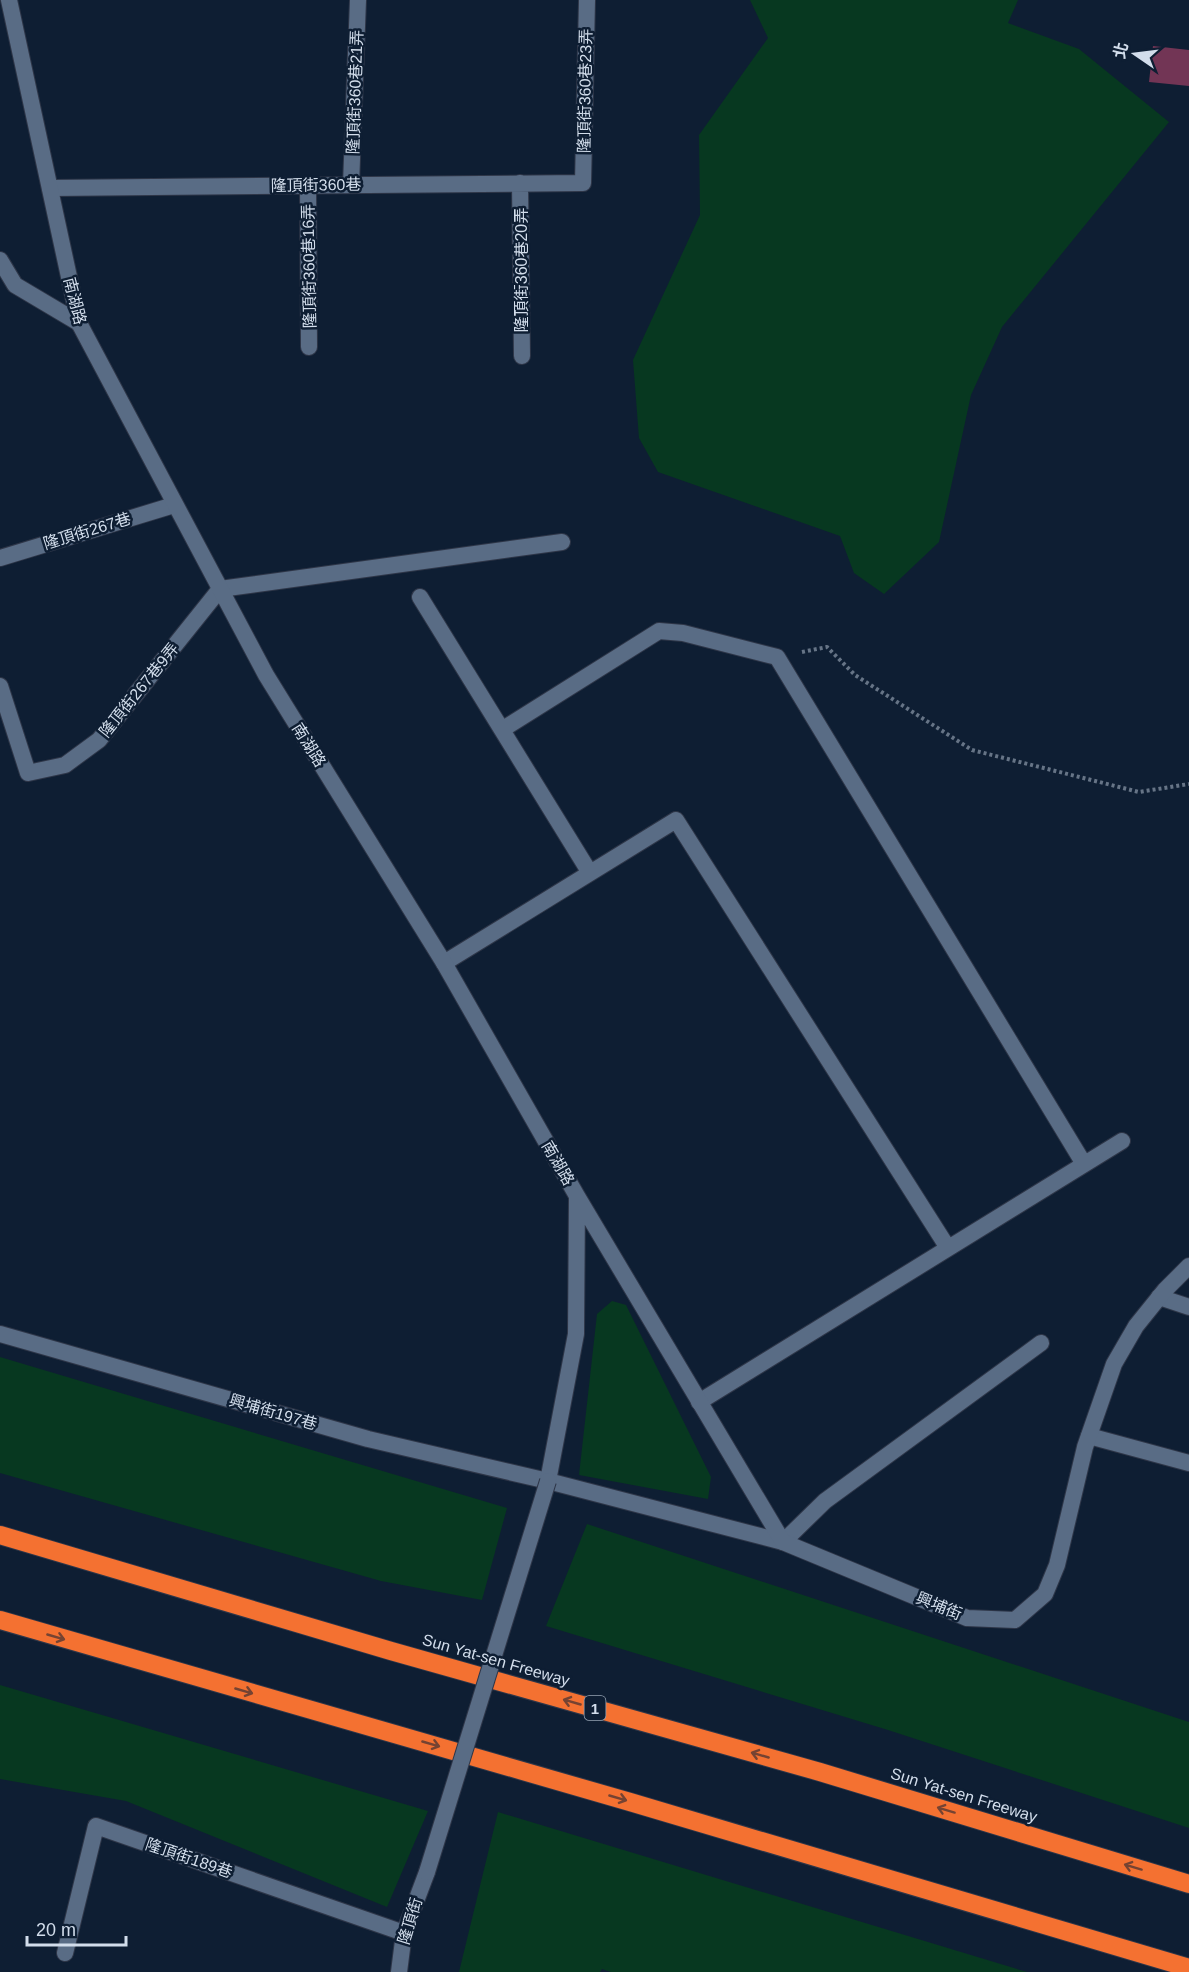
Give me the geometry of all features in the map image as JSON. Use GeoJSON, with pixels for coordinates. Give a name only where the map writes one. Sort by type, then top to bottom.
{"type":"FeatureCollection","features":[{"type":"Feature","properties":{"kind":"highway","name":"Sun Yat-sen Freeway"},"geometry":{"type":"LineString","coordinates":[[0,1535],[402,1654],[820,1772],[1189,1884]]}},
{"type":"Feature","properties":{"kind":"highway"},"geometry":{"type":"LineString","coordinates":[[0,1620],[641,1805],[1189,1968]]}},
{"type":"Feature","properties":{"kind":"street","name":"南湖路"},"geometry":{"type":"LineString","coordinates":[[9,0],[79,323],[266,675],[444,963],[578,1196],[576,1334],[548,1481],[427,1872]]}},
{"type":"Feature","properties":{"kind":"street","name":"隆頂街360巷21弄"},"geometry":{"type":"LineString","coordinates":[[351,185],[358,0]]}},
{"type":"Feature","properties":{"kind":"street","name":"隆頂街360巷23弄"},"geometry":{"type":"LineString","coordinates":[[582,183],[587,0]]}},
{"type":"Feature","properties":{"kind":"street","name":"隆頂街360巷20弄"},"geometry":{"type":"LineString","coordinates":[[520,183],[522,356]]}},
{"type":"Feature","properties":{"kind":"street","name":"隆頂街360巷"},"geometry":{"type":"LineString","coordinates":[[50,188],[582,183]]}},
{"type":"Feature","properties":{"kind":"street","name":"隆頂街360巷16弄"},"geometry":{"type":"LineString","coordinates":[[308,186],[309,346]]}},
{"type":"Feature","properties":{"kind":"street"},"geometry":{"type":"LineString","coordinates":[[0,260],[15,285],[79,323]]}},
{"type":"Feature","properties":{"kind":"street","name":"隆頂街267巷"},"geometry":{"type":"LineString","coordinates":[[0,558],[174,505]]}},
{"type":"Feature","properties":{"kind":"street"},"geometry":{"type":"LineString","coordinates":[[220,590],[562,542]]}},
{"type":"Feature","properties":{"kind":"street","name":"隆頂街267巷9弄"},"geometry":{"type":"LineString","coordinates":[[0,686],[28,773],[65,765],[99,740],[220,590]]}},
{"type":"Feature","properties":{"kind":"street"},"geometry":{"type":"LineString","coordinates":[[420,597],[590,873]]}},
{"type":"Feature","properties":{"kind":"street"},"geometry":{"type":"LineString","coordinates":[[503,729],[658,631],[683,633],[777,657],[1084,1164]]}},
{"type":"Feature","properties":{"kind":"street"},"geometry":{"type":"LineString","coordinates":[[444,963],[676,820],[948,1248]]}},
{"type":"Feature","properties":{"kind":"street"},"geometry":{"type":"LineString","coordinates":[[699,1402],[1122,1141]]}},
{"type":"Feature","properties":{"kind":"street"},"geometry":{"type":"LineString","coordinates":[[578,1196],[783,1542],[825,1501],[1041,1342]]}},
{"type":"Feature","properties":{"kind":"street","name":"興埔街"},"geometry":{"type":"LineString","coordinates":[[548,1481],[783,1542],[967,1618],[1015,1620],[1045,1594],[1057,1565],[1089,1436],[1114,1364],[1136,1326],[1159,1297],[1189,1266]]}},
{"type":"Feature","properties":{"kind":"street"},"geometry":{"type":"LineString","coordinates":[[1159,1297],[1189,1307]]}},
{"type":"Feature","properties":{"kind":"street","name":"興埔街197巷"},"geometry":{"type":"LineString","coordinates":[[0,1334],[368,1439],[548,1481]]}},
{"type":"Feature","properties":{"kind":"street"},"geometry":{"type":"LineString","coordinates":[[1089,1436],[1189,1463]]}},
{"type":"Feature","properties":{"kind":"street","name":"隆頂街189巷"},"geometry":{"type":"LineString","coordinates":[[65,1953],[96,1826],[404,1933]]}},
{"type":"Feature","properties":{"kind":"street","name":"隆頂街"},"geometry":{"type":"LineString","coordinates":[[399,1972],[404,1933],[427,1872]]}},
{"type":"Feature","properties":{"kind":"path"},"geometry":{"type":"LineString","coordinates":[[777,657],[827,647],[855,675],[972,750],[1139,792],[1189,784]]}},
{"type":"Feature","properties":{"kind":"green space"},"geometry":{"type":"Polygon","coordinates":[[[750,0],[1018,0],[1008,23],[1079,49],[1169,122],[1002,327],[971,395],[939,542],[884,594],[854,573],[840,536],[658,472],[639,438],[633,360],[700,215],[699,135],[768,38],[750,0]]]}},
{"type":"Feature","properties":{"kind":"green space"},"geometry":{"type":"Polygon","coordinates":[[[612,1301],[626,1305],[711,1477],[708,1499],[579,1475],[597,1314],[612,1301]]]}},
{"type":"Feature","properties":{"kind":"green space"},"geometry":{"type":"Polygon","coordinates":[[[0,1357],[507,1508],[482,1600],[381,1581],[0,1473],[0,1357]]]}},
{"type":"Feature","properties":{"kind":"green space"},"geometry":{"type":"Polygon","coordinates":[[[587,1524],[1189,1722],[1189,1828],[888,1730],[546,1626],[587,1524]]]}},
{"type":"Feature","properties":{"kind":"green space"},"geometry":{"type":"Polygon","coordinates":[[[0,1685],[428,1811],[387,1907],[126,1801],[0,1779],[0,1685]]]}},
{"type":"Feature","properties":{"kind":"green space"},"geometry":{"type":"Polygon","coordinates":[[[498,1812],[1027,1972],[611,1972],[602,1969],[600,1972],[459,1972],[498,1812]]]}},
{"type":"Feature","properties":{"kind":"building"},"geometry":{"type":"Polygon","coordinates":[[[1153,46],[1189,50],[1189,86],[1149,82],[1153,46]]]}}]}
